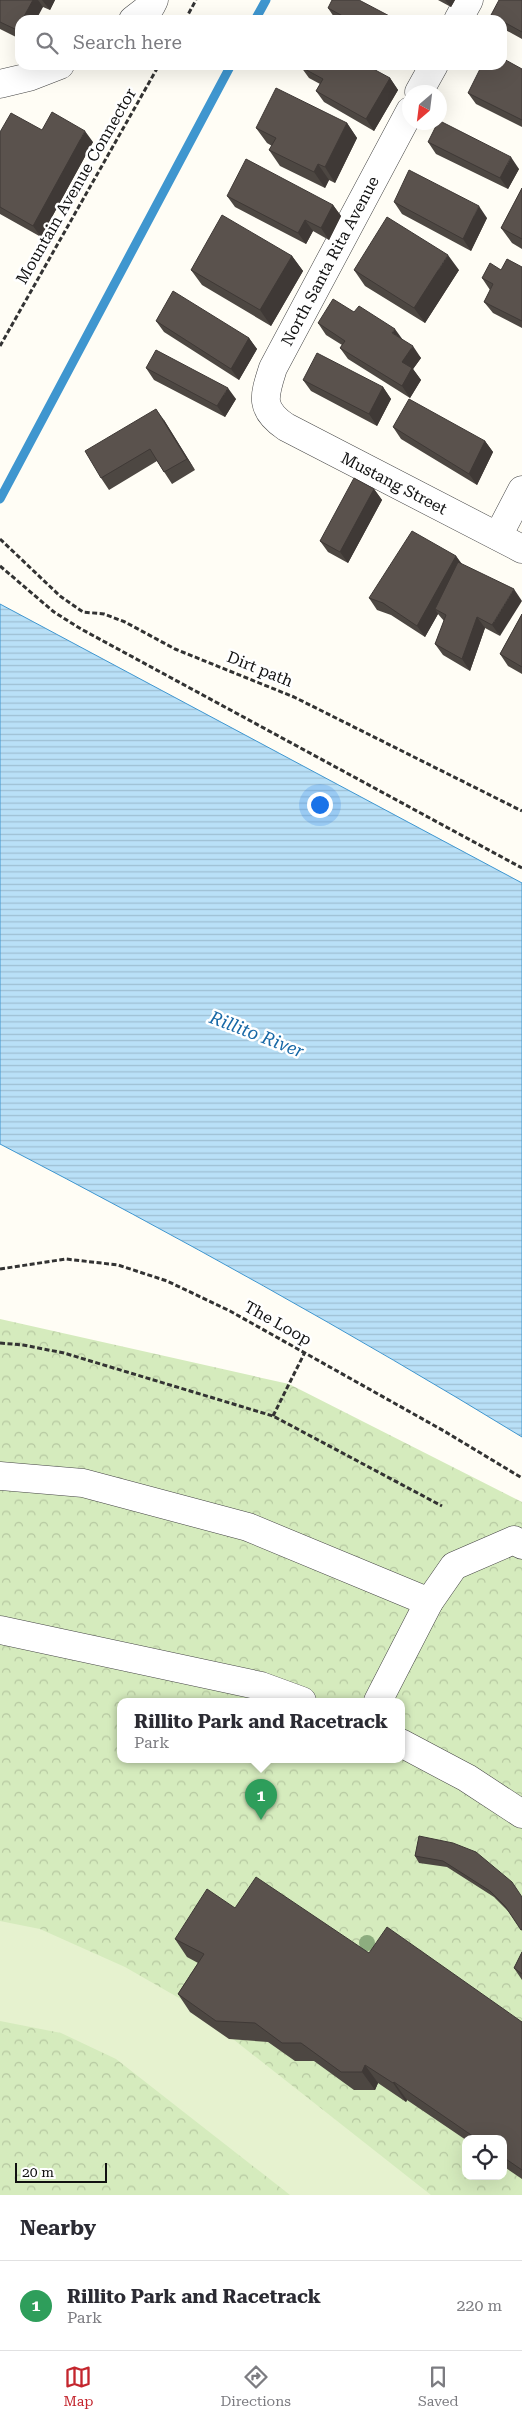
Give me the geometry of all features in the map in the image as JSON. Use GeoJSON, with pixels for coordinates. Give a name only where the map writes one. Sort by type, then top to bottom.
{"type":"FeatureCollection","features":[{"type":"Feature","properties":{"kind":"street"},"geometry":{"type":"LineString","coordinates":[[139,15],[151,6],[154,0]]}},
{"type":"Feature","properties":{"kind":"street"},"geometry":{"type":"LineString","coordinates":[[461,15],[469,0]]}},
{"type":"Feature","properties":{"kind":"street"},"geometry":{"type":"LineString","coordinates":[[0,84],[29,77],[47,70]]}},
{"type":"Feature","properties":{"kind":"street"},"geometry":{"type":"LineString","coordinates":[[423,85],[431,70]]}},
{"type":"Feature","properties":{"kind":"street","name":"North Santa Rita Avenue"},"geometry":{"type":"LineString","coordinates":[[269,414],[265,406],[266,387],[273,368],[402,126]]}},
{"type":"Feature","properties":{"kind":"street","name":"Mustang Street"},"geometry":{"type":"LineString","coordinates":[[269,414],[286,427],[522,549]]}},
{"type":"Feature","properties":{"kind":"street"},"geometry":{"type":"LineString","coordinates":[[498,536],[522,490]]}},
{"type":"Feature","properties":{"kind":"street"},"geometry":{"type":"LineString","coordinates":[[0,1476],[83,1483],[248,1527],[429,1602]]}},
{"type":"Feature","properties":{"kind":"street"},"geometry":{"type":"LineString","coordinates":[[380,1698],[429,1602],[454,1566],[514,1540],[522,1545]]}},
{"type":"Feature","properties":{"kind":"street"},"geometry":{"type":"LineString","coordinates":[[0,1630],[262,1686],[294,1698]]}},
{"type":"Feature","properties":{"kind":"street"},"geometry":{"type":"LineString","coordinates":[[405,1746],[467,1778],[522,1814]]}},
{"type":"Feature","properties":{"kind":"path"},"geometry":{"type":"LineString","coordinates":[[188,15],[196,0]]}},
{"type":"Feature","properties":{"kind":"path","name":"Mountain Avenue Connector"},"geometry":{"type":"LineString","coordinates":[[0,346],[156,70]]}},
{"type":"Feature","properties":{"kind":"path","name":"Dirt path"},"geometry":{"type":"LineString","coordinates":[[0,539],[60,596],[83,612],[104,614],[125,622],[175,648],[294,697],[522,811]]}},
{"type":"Feature","properties":{"kind":"path"},"geometry":{"type":"LineString","coordinates":[[0,566],[54,612],[81,629],[522,868]]}},
{"type":"Feature","properties":{"kind":"path","name":"The Loop"},"geometry":{"type":"LineString","coordinates":[[0,1268],[66,1259],[118,1265],[167,1281],[230,1311],[305,1352],[522,1478]]}},
{"type":"Feature","properties":{"kind":"path"},"geometry":{"type":"LineString","coordinates":[[0,1343],[23,1345],[64,1353],[273,1416],[442,1506]]}},
{"type":"Feature","properties":{"kind":"path"},"geometry":{"type":"LineString","coordinates":[[273,1416],[305,1352]]}},
{"type":"Feature","properties":{"kind":"green space"},"geometry":{"type":"Polygon","coordinates":[[[0,1319],[289,1384],[522,1502],[522,2195],[0,2195],[0,1319]]]}},
{"type":"Feature","properties":{"kind":"green space"},"geometry":{"type":"Polygon","coordinates":[[[0,1921],[40,1929],[125,1967],[186,2002],[431,2195],[290,2195],[116,2059],[61,2033],[0,2021],[0,1921]]]}},
{"type":"Feature","properties":{"kind":"water","name":"Rillito River"},"geometry":{"type":"Polygon","coordinates":[[[0,604],[522,883],[522,1437],[394,1360],[264,1286],[0,1144],[0,604]]]}},
{"type":"Feature","properties":{"kind":"building"},"geometry":{"type":"Polygon","coordinates":[[[0,0],[33,0],[25,15],[15,15],[15,29],[0,22],[0,0]]]}},
{"type":"Feature","properties":{"kind":"building"},"geometry":{"type":"Polygon","coordinates":[[[332,0],[359,0],[388,15],[341,15],[328,8],[332,0]]]}},
{"type":"Feature","properties":{"kind":"building"},"geometry":{"type":"Polygon","coordinates":[[[499,0],[522,0],[522,32],[507,24],[507,15],[491,15],[499,0]]]}},
{"type":"Feature","properties":{"kind":"building"},"geometry":{"type":"Polygon","coordinates":[[[507,61],[522,69],[522,120],[468,93],[480,70],[507,70],[507,61]]]}},
{"type":"Feature","properties":{"kind":"building"},"geometry":{"type":"Polygon","coordinates":[[[306,70],[375,70],[390,78],[366,119],[316,91],[323,79],[306,70]]]}},
{"type":"Feature","properties":{"kind":"building"},"geometry":{"type":"Polygon","coordinates":[[[276,88],[347,123],[325,167],[318,164],[314,172],[269,150],[276,138],[256,128],[276,88]]]}},
{"type":"Feature","properties":{"kind":"building"},"geometry":{"type":"Polygon","coordinates":[[[52,112],[85,131],[33,226],[0,207],[0,132],[11,113],[42,130],[52,112]]]}},
{"type":"Feature","properties":{"kind":"building"},"geometry":{"type":"Polygon","coordinates":[[[447,125],[511,157],[500,178],[428,142],[434,130],[447,130],[447,125]]]}},
{"type":"Feature","properties":{"kind":"building"},"geometry":{"type":"Polygon","coordinates":[[[246,159],[333,205],[321,228],[305,220],[298,233],[227,196],[246,159]]]}},
{"type":"Feature","properties":{"kind":"building"},"geometry":{"type":"Polygon","coordinates":[[[409,170],[479,206],[463,239],[394,202],[409,170]]]}},
{"type":"Feature","properties":{"kind":"building"},"geometry":{"type":"Polygon","coordinates":[[[522,188],[522,239],[501,228],[522,188]]]}},
{"type":"Feature","properties":{"kind":"building"},"geometry":{"type":"Polygon","coordinates":[[[222,215],[292,256],[260,310],[191,270],[222,215]]]}},
{"type":"Feature","properties":{"kind":"building"},"geometry":{"type":"Polygon","coordinates":[[[387,217],[448,255],[414,308],[354,270],[387,217]]]}},
{"type":"Feature","properties":{"kind":"building"},"geometry":{"type":"Polygon","coordinates":[[[507,259],[522,267],[522,321],[484,302],[493,284],[482,278],[490,263],[501,270],[507,259]]]}},
{"type":"Feature","properties":{"kind":"building"},"geometry":{"type":"Polygon","coordinates":[[[173,291],[249,338],[231,369],[156,321],[173,291]]]}},
{"type":"Feature","properties":{"kind":"building"},"geometry":{"type":"Polygon","coordinates":[[[333,299],[354,312],[359,306],[395,329],[392,333],[413,346],[402,362],[412,368],[402,386],[340,348],[345,341],[318,323],[333,299]]]}},
{"type":"Feature","properties":{"kind":"building"},"geometry":{"type":"Polygon","coordinates":[[[156,350],[228,388],[217,406],[146,368],[156,350]]]}},
{"type":"Feature","properties":{"kind":"building"},"geometry":{"type":"Polygon","coordinates":[[[317,353],[383,387],[369,414],[303,380],[317,353]]]}},
{"type":"Feature","properties":{"kind":"building"},"geometry":{"type":"Polygon","coordinates":[[[409,399],[485,441],[469,474],[393,427],[409,399]]]}},
{"type":"Feature","properties":{"kind":"building"},"geometry":{"type":"Polygon","coordinates":[[[156,409],[187,459],[164,472],[150,449],[101,478],[85,451],[156,409]]]}},
{"type":"Feature","properties":{"kind":"building"},"geometry":{"type":"Polygon","coordinates":[[[354,478],[374,489],[340,552],[320,541],[354,478]]]}},
{"type":"Feature","properties":{"kind":"building"},"geometry":{"type":"Polygon","coordinates":[[[412,531],[456,556],[417,626],[383,603],[369,598],[412,531]]]}},
{"type":"Feature","properties":{"kind":"building"},"geometry":{"type":"Polygon","coordinates":[[[458,562],[514,589],[492,625],[477,617],[462,659],[435,644],[446,615],[435,609],[458,562]]]}},
{"type":"Feature","properties":{"kind":"building"},"geometry":{"type":"Polygon","coordinates":[[[522,614],[522,667],[500,654],[522,614]]]}},
{"type":"Feature","properties":{"kind":"building"},"geometry":{"type":"Polygon","coordinates":[[[419,1836],[453,1843],[476,1852],[512,1882],[522,1897],[522,1929],[505,1906],[490,1891],[443,1861],[415,1856],[419,1836]]]}},
{"type":"Feature","properties":{"kind":"building"},"geometry":{"type":"Polygon","coordinates":[[[256,1877],[369,1953],[387,1927],[522,2022],[522,2170],[507,2160],[507,2135],[471,2135],[394,2082],[365,2065],[362,2072],[341,2072],[301,2043],[282,2043],[255,2023],[216,2021],[178,1994],[204,1954],[175,1939],[207,1889],[235,1908],[256,1877]]]}},
{"type":"Feature","properties":{"kind":"building"},"geometry":{"type":"Polygon","coordinates":[[[522,1952],[522,1974],[514,1968],[522,1952]]]}},
{"type":"Feature","properties":{"kind":"waterway"},"geometry":{"type":"LineString","coordinates":[[258,15],[266,0]]}},
{"type":"Feature","properties":{"kind":"waterway"},"geometry":{"type":"LineString","coordinates":[[0,499],[228,70]]}},
{"type":"Feature","properties":{"kind":"place","name":"Rillito Park and Racetrack"},"geometry":{"type":"Point","coordinates":[261,1820]}}]}
